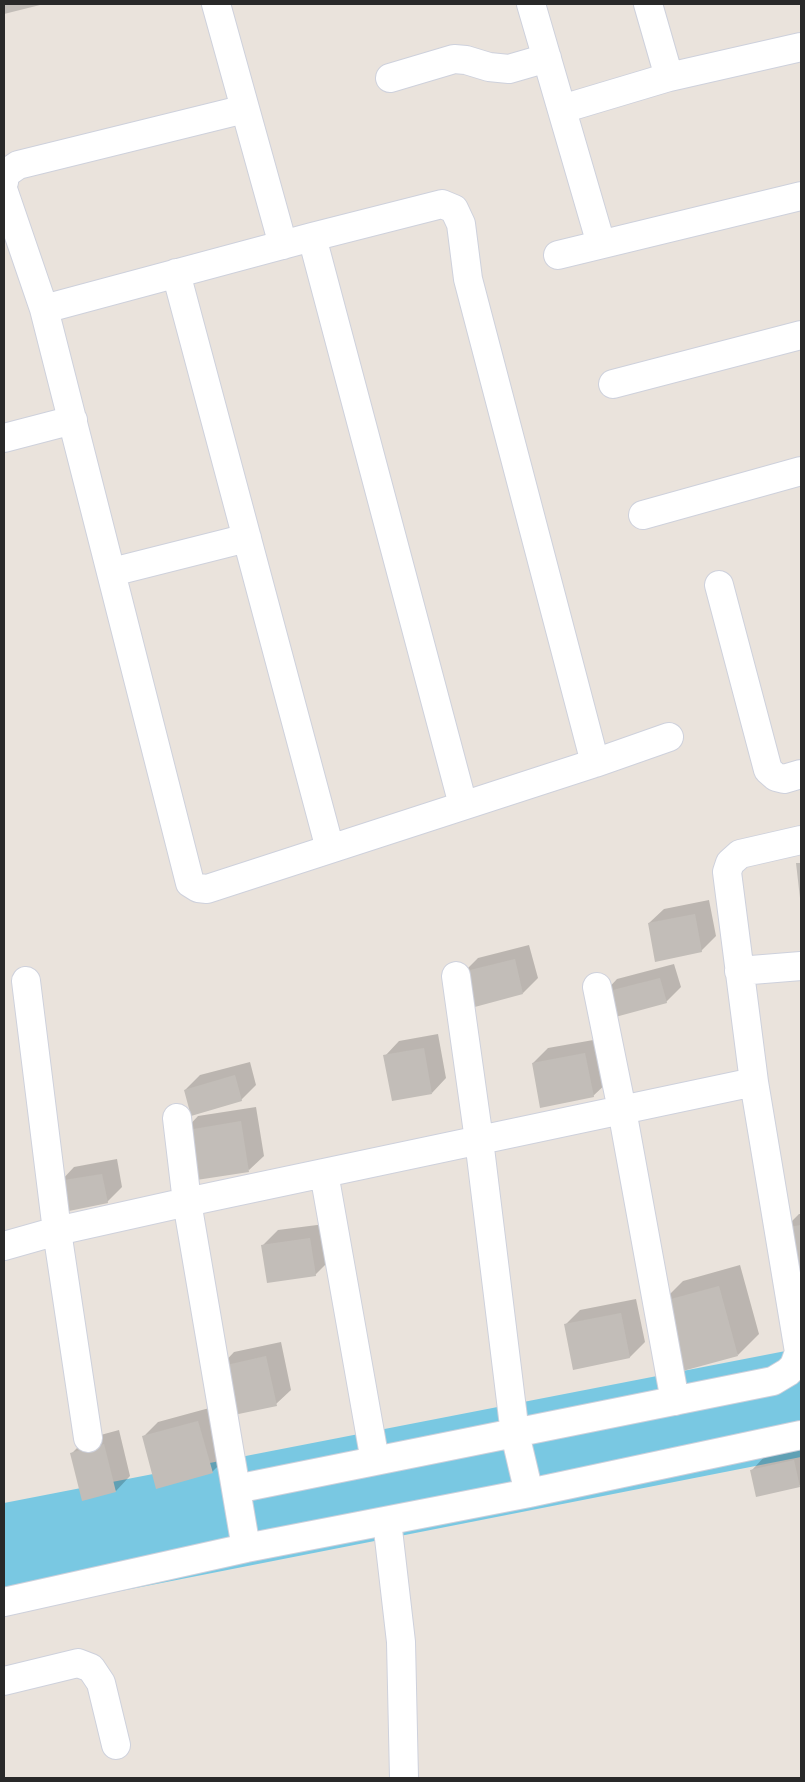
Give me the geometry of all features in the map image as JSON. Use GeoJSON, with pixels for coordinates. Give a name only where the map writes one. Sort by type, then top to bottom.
{"type":"FeatureCollection","features":[{"type":"Feature","properties":{"kind":"street"},"geometry":{"type":"LineString","coordinates":[[216,4],[283,245]]}},
{"type":"Feature","properties":{"kind":"street"},"geometry":{"type":"LineString","coordinates":[[531,4],[601,244]]}},
{"type":"Feature","properties":{"kind":"street"},"geometry":{"type":"LineString","coordinates":[[648,4],[669,77]]}},
{"type":"Feature","properties":{"kind":"street"},"geometry":{"type":"LineString","coordinates":[[562,109],[669,77],[801,47]]}},
{"type":"Feature","properties":{"kind":"street"},"geometry":{"type":"LineString","coordinates":[[390,78],[454,59],[466,60],[489,67],[509,69],[547,58]]}},
{"type":"Feature","properties":{"kind":"street"},"geometry":{"type":"LineString","coordinates":[[4,182],[5,174],[18,165],[246,109]]}},
{"type":"Feature","properties":{"kind":"street"},"geometry":{"type":"LineString","coordinates":[[4,192],[44,309],[190,883],[198,888],[207,889],[595,763],[669,737]]}},
{"type":"Feature","properties":{"kind":"street"},"geometry":{"type":"LineString","coordinates":[[558,255],[801,196]]}},
{"type":"Feature","properties":{"kind":"street"},"geometry":{"type":"LineString","coordinates":[[44,309],[442,204],[454,209],[461,224],[468,279],[595,763]]}},
{"type":"Feature","properties":{"kind":"street"},"geometry":{"type":"LineString","coordinates":[[312,237],[464,805]]}},
{"type":"Feature","properties":{"kind":"street"},"geometry":{"type":"LineString","coordinates":[[176,273],[330,849]]}},
{"type":"Feature","properties":{"kind":"street"},"geometry":{"type":"LineString","coordinates":[[613,384],[801,335]]}},
{"type":"Feature","properties":{"kind":"street"},"geometry":{"type":"LineString","coordinates":[[4,438],[73,420]]}},
{"type":"Feature","properties":{"kind":"street"},"geometry":{"type":"LineString","coordinates":[[643,514],[801,470]]}},
{"type":"Feature","properties":{"kind":"street"},"geometry":{"type":"LineString","coordinates":[[112,572],[247,538]]}},
{"type":"Feature","properties":{"kind":"street"},"geometry":{"type":"LineString","coordinates":[[719,585],[768,770],[776,777],[784,778],[801,774]]}},
{"type":"Feature","properties":{"kind":"street"},"geometry":{"type":"LineString","coordinates":[[237,1493],[375,1462],[516,1437],[773,1380],[788,1372],[794,1366],[799,1352],[754,1082],[727,872],[730,863],[740,854],[801,840]]}},
{"type":"Feature","properties":{"kind":"street"},"geometry":{"type":"LineString","coordinates":[[739,971],[801,966]]}},
{"type":"Feature","properties":{"kind":"street"},"geometry":{"type":"LineString","coordinates":[[456,976],[480,1140],[516,1437],[527,1482]]}},
{"type":"Feature","properties":{"kind":"street"},"geometry":{"type":"LineString","coordinates":[[26,982],[57,1231],[88,1438]]}},
{"type":"Feature","properties":{"kind":"street"},"geometry":{"type":"LineString","coordinates":[[597,987],[622,1110],[675,1401]]}},
{"type":"Feature","properties":{"kind":"street"},"geometry":{"type":"LineString","coordinates":[[4,1246],[57,1231],[187,1202],[754,1082]]}},
{"type":"Feature","properties":{"kind":"street"},"geometry":{"type":"LineString","coordinates":[[177,1118],[187,1202],[245,1544]]}},
{"type":"Feature","properties":{"kind":"street"},"geometry":{"type":"LineString","coordinates":[[324,1173],[375,1462]]}},
{"type":"Feature","properties":{"kind":"street"},"geometry":{"type":"LineString","coordinates":[[4,1602],[245,1544],[387,1521],[527,1482],[801,1435]]}},
{"type":"Feature","properties":{"kind":"street"},"geometry":{"type":"LineString","coordinates":[[387,1521],[401,1642],[404,1778]]}},
{"type":"Feature","properties":{"kind":"street"},"geometry":{"type":"LineString","coordinates":[[4,1682],[78,1663],[90,1668],[102,1683],[116,1745]]}},
{"type":"Feature","properties":{"kind":"water"},"geometry":{"type":"Polygon","coordinates":[[[801,1348],[801,1457],[4,1614],[4,1503],[801,1348]]]}},
{"type":"Feature","properties":{"kind":"building"},"geometry":{"type":"Polygon","coordinates":[[[4,4],[44,4],[4,14],[4,4]]]}},
{"type":"Feature","properties":{"kind":"building"},"geometry":{"type":"Polygon","coordinates":[[[796,863],[801,863],[801,898],[800,898],[796,863]]]}},
{"type":"Feature","properties":{"kind":"building"},"geometry":{"type":"Polygon","coordinates":[[[695,914],[702,952],[655,962],[648,923],[695,914]]]}},
{"type":"Feature","properties":{"kind":"building"},"geometry":{"type":"Polygon","coordinates":[[[515,959],[523,994],[471,1008],[462,972],[515,959]]]}},
{"type":"Feature","properties":{"kind":"building"},"geometry":{"type":"Polygon","coordinates":[[[660,978],[667,1003],[608,1019],[601,993],[660,978]]]}},
{"type":"Feature","properties":{"kind":"building"},"geometry":{"type":"Polygon","coordinates":[[[424,1048],[432,1094],[392,1101],[383,1055],[424,1048]]]}},
{"type":"Feature","properties":{"kind":"building"},"geometry":{"type":"Polygon","coordinates":[[[585,1053],[594,1097],[540,1108],[532,1063],[585,1053]]]}},
{"type":"Feature","properties":{"kind":"building"},"geometry":{"type":"Polygon","coordinates":[[[235,1075],[242,1101],[191,1116],[184,1090],[235,1075]]]}},
{"type":"Feature","properties":{"kind":"building"},"geometry":{"type":"Polygon","coordinates":[[[241,1121],[249,1172],[190,1181],[182,1131],[241,1121]]]}},
{"type":"Feature","properties":{"kind":"building"},"geometry":{"type":"Polygon","coordinates":[[[102,1174],[108,1203],[64,1212],[58,1181],[102,1174]]]}},
{"type":"Feature","properties":{"kind":"building"},"geometry":{"type":"Polygon","coordinates":[[[801,1225],[801,1295],[783,1228],[801,1225]]]}},
{"type":"Feature","properties":{"kind":"building"},"geometry":{"type":"Polygon","coordinates":[[[310,1238],[316,1276],[267,1283],[261,1245],[310,1238]]]}},
{"type":"Feature","properties":{"kind":"building"},"geometry":{"type":"Polygon","coordinates":[[[719,1286],[738,1356],[679,1372],[660,1302],[719,1286]]]}},
{"type":"Feature","properties":{"kind":"building"},"geometry":{"type":"Polygon","coordinates":[[[621,1313],[630,1358],[573,1370],[564,1324],[621,1313]]]}},
{"type":"Feature","properties":{"kind":"building"},"geometry":{"type":"Polygon","coordinates":[[[266,1356],[277,1406],[229,1416],[218,1367],[266,1356]]]}},
{"type":"Feature","properties":{"kind":"building"},"geometry":{"type":"Polygon","coordinates":[[[198,1421],[213,1473],[156,1489],[142,1436],[198,1421]]]}},
{"type":"Feature","properties":{"kind":"building"},"geometry":{"type":"Polygon","coordinates":[[[104,1444],[116,1492],[82,1501],[70,1453],[104,1444]]]}},
{"type":"Feature","properties":{"kind":"building"},"geometry":{"type":"Polygon","coordinates":[[[794,1460],[800,1487],[756,1497],[750,1470],[794,1460]]]}}]}
